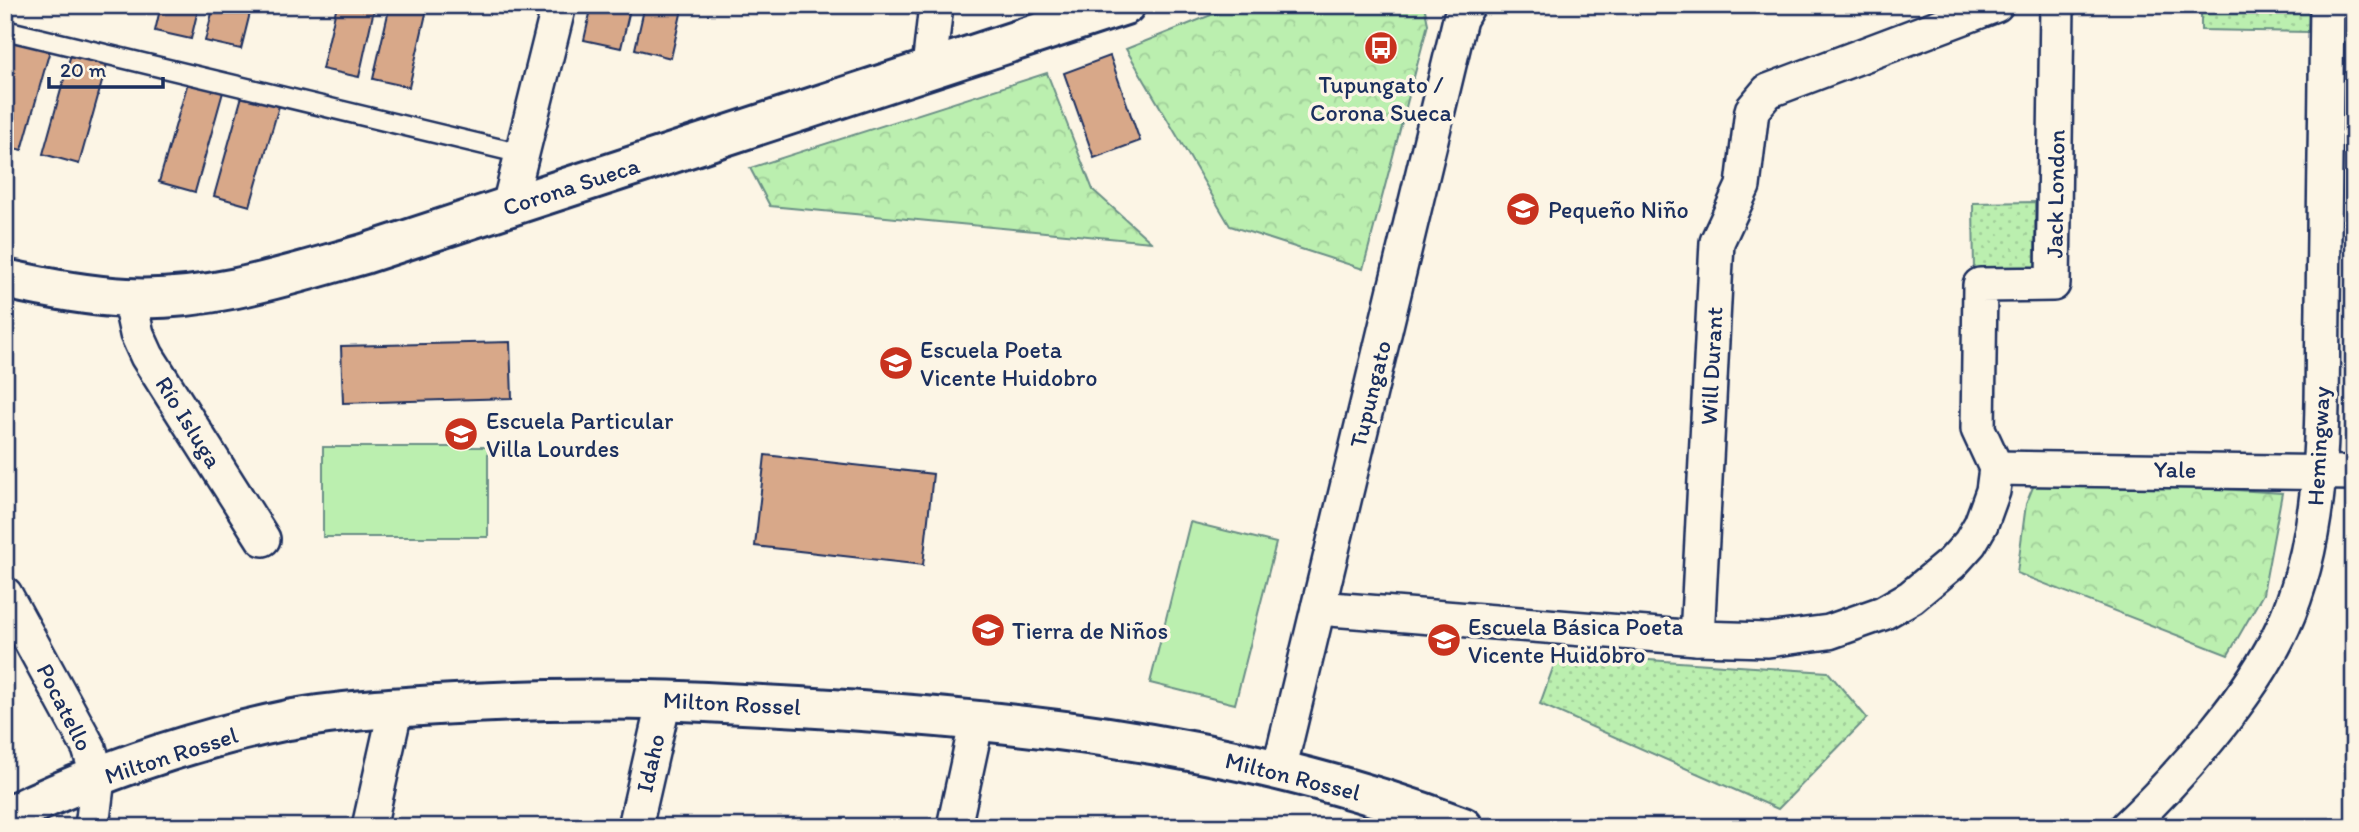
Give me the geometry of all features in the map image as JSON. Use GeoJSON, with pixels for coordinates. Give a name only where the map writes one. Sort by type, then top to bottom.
{"type":"FeatureCollection","features":[{"type":"Feature","properties":{"kind":"street"},"geometry":{"type":"LineString","coordinates":[[509,206],[559,5]]}},
{"type":"Feature","properties":{"kind":"street"},"geometry":{"type":"LineString","coordinates":[[929,68],[936,5]]}},
{"type":"Feature","properties":{"kind":"street","name":"Corona Sueca"},"geometry":{"type":"LineString","coordinates":[[5,279],[87,295],[129,298],[218,291],[284,277],[365,254],[1125,5]]}},
{"type":"Feature","properties":{"kind":"street","name":"Will Durant"},"geometry":{"type":"LineString","coordinates":[[1698,638],[1717,242],[1741,196],[1751,118],[1757,102],[1768,91],[1996,5]]}},
{"type":"Feature","properties":{"kind":"street","name":"Jack London"},"geometry":{"type":"LineString","coordinates":[[1996,468],[1978,429],[1980,285],[2053,284],[2057,5]]}},
{"type":"Feature","properties":{"kind":"street","name":"Hemingway"},"geometry":{"type":"LineString","coordinates":[[2127,827],[2189,760],[2251,682],[2283,627],[2303,570],[2320,471],[2327,5]]}},
{"type":"Feature","properties":{"kind":"street","name":"Tupungato"},"geometry":{"type":"LineString","coordinates":[[1279,769],[1461,10]]}},
{"type":"Feature","properties":{"kind":"street","name":"Río Isluga"},"geometry":{"type":"LineString","coordinates":[[129,298],[137,334],[147,356],[262,539]]}},
{"type":"Feature","properties":{"kind":"street"},"geometry":{"type":"LineString","coordinates":[[1318,608],[1698,638],[1797,638],[1857,624],[1911,597],[1933,581],[1970,543],[1993,491],[1996,468]]}},
{"type":"Feature","properties":{"kind":"street","name":"Yale"},"geometry":{"type":"LineString","coordinates":[[1996,468],[2354,473]]}},
{"type":"Feature","properties":{"kind":"street","name":"Pocatello"},"geometry":{"type":"LineString","coordinates":[[5,594],[89,748],[98,778],[92,827]]}},
{"type":"Feature","properties":{"kind":"street","name":"Milton Rossel"},"geometry":{"type":"LineString","coordinates":[[5,817],[169,752],[288,720],[396,707],[533,700],[664,700],[977,720],[1129,741],[1279,769],[1367,793],[1463,827]]}},
{"type":"Feature","properties":{"kind":"street","name":"Idaho"},"geometry":{"type":"LineString","coordinates":[[635,827],[664,700]]}},
{"type":"Feature","properties":{"kind":"street"},"geometry":{"type":"LineString","coordinates":[[369,827],[396,707]]}},
{"type":"Feature","properties":{"kind":"street"},"geometry":{"type":"LineString","coordinates":[[954,827],[977,720]]}},
{"type":"Feature","properties":{"kind":"lane"},"geometry":{"type":"LineString","coordinates":[[5,30],[522,154]]}},
{"type":"Feature","properties":{"kind":"green space"},"geometry":{"type":"Polygon","coordinates":[[[1236,5],[1424,5],[1428,24],[1363,269],[1230,226],[1126,49],[1236,5]]]}},
{"type":"Feature","properties":{"kind":"green space"},"geometry":{"type":"Polygon","coordinates":[[[2201,5],[2309,5],[2308,32],[2201,30],[2201,5]]]}},
{"type":"Feature","properties":{"kind":"green space"},"geometry":{"type":"Polygon","coordinates":[[[1047,73],[1093,190],[1151,242],[770,206],[750,168],[1047,73]]]}},
{"type":"Feature","properties":{"kind":"green space"},"geometry":{"type":"Polygon","coordinates":[[[2035,202],[2035,271],[1974,272],[1973,203],[2035,202]]]}},
{"type":"Feature","properties":{"kind":"green space"},"geometry":{"type":"Polygon","coordinates":[[[323,447],[488,447],[488,537],[323,537],[323,447]]]}},
{"type":"Feature","properties":{"kind":"green space"},"geometry":{"type":"Polygon","coordinates":[[[2037,477],[2282,493],[2263,594],[2228,655],[2017,573],[2026,504],[2037,477]]]}},
{"type":"Feature","properties":{"kind":"green space"},"geometry":{"type":"Polygon","coordinates":[[[1190,522],[1276,543],[1235,704],[1150,683],[1190,522]]]}},
{"type":"Feature","properties":{"kind":"green space"},"geometry":{"type":"Polygon","coordinates":[[[1558,654],[1828,672],[1867,718],[1778,809],[1540,704],[1558,654]]]}},
{"type":"Feature","properties":{"kind":"building"},"geometry":{"type":"Polygon","coordinates":[[[161,5],[199,5],[191,39],[155,31],[161,5]]]}},
{"type":"Feature","properties":{"kind":"building"},"geometry":{"type":"Polygon","coordinates":[[[214,5],[252,5],[241,49],[205,41],[214,5]]]}},
{"type":"Feature","properties":{"kind":"building"},"geometry":{"type":"Polygon","coordinates":[[[337,5],[375,5],[359,77],[322,69],[337,5]]]}},
{"type":"Feature","properties":{"kind":"building"},"geometry":{"type":"Polygon","coordinates":[[[390,5],[428,5],[409,87],[373,79],[390,5]]]}},
{"type":"Feature","properties":{"kind":"building"},"geometry":{"type":"Polygon","coordinates":[[[592,5],[631,5],[621,48],[584,40],[592,5]]]}},
{"type":"Feature","properties":{"kind":"building"},"geometry":{"type":"Polygon","coordinates":[[[645,5],[683,5],[671,58],[635,49],[645,5]]]}},
{"type":"Feature","properties":{"kind":"building"},"geometry":{"type":"Polygon","coordinates":[[[13,40],[50,50],[22,150],[5,146],[5,69],[13,40]]]}},
{"type":"Feature","properties":{"kind":"building"},"geometry":{"type":"Polygon","coordinates":[[[71,54],[107,64],[79,164],[43,154],[71,54]]]}},
{"type":"Feature","properties":{"kind":"building"},"geometry":{"type":"Polygon","coordinates":[[[1110,56],[1140,141],[1094,158],[1064,73],[1110,56]]]}},
{"type":"Feature","properties":{"kind":"building"},"geometry":{"type":"Polygon","coordinates":[[[188,82],[223,92],[195,192],[159,182],[188,82]]]}},
{"type":"Feature","properties":{"kind":"building"},"geometry":{"type":"Polygon","coordinates":[[[242,96],[279,106],[250,206],[214,196],[242,96]]]}},
{"type":"Feature","properties":{"kind":"building"},"geometry":{"type":"Polygon","coordinates":[[[510,342],[512,398],[343,403],[341,346],[510,342]]]}},
{"type":"Feature","properties":{"kind":"building"},"geometry":{"type":"Polygon","coordinates":[[[765,455],[933,474],[923,565],[755,546],[765,455]]]}},
{"type":"Feature","properties":{"kind":"place","name":"Tupungato / Corona Sueca"},"geometry":{"type":"Point","coordinates":[1381,48]}},
{"type":"Feature","properties":{"kind":"place","name":"Pequeño Niño"},"geometry":{"type":"Point","coordinates":[1523,209]}},
{"type":"Feature","properties":{"kind":"place","name":"Escuela Poeta Vicente Huidobro"},"geometry":{"type":"Point","coordinates":[896,363]}},
{"type":"Feature","properties":{"kind":"place","name":"Escuela Particular Villa Lourdes"},"geometry":{"type":"Point","coordinates":[461,434]}},
{"type":"Feature","properties":{"kind":"place","name":"Tierra de Niños"},"geometry":{"type":"Point","coordinates":[988,630]}},
{"type":"Feature","properties":{"kind":"place","name":"Escuela Básica Poeta Vicente Huidobro"},"geometry":{"type":"Point","coordinates":[1444,640]}}]}
